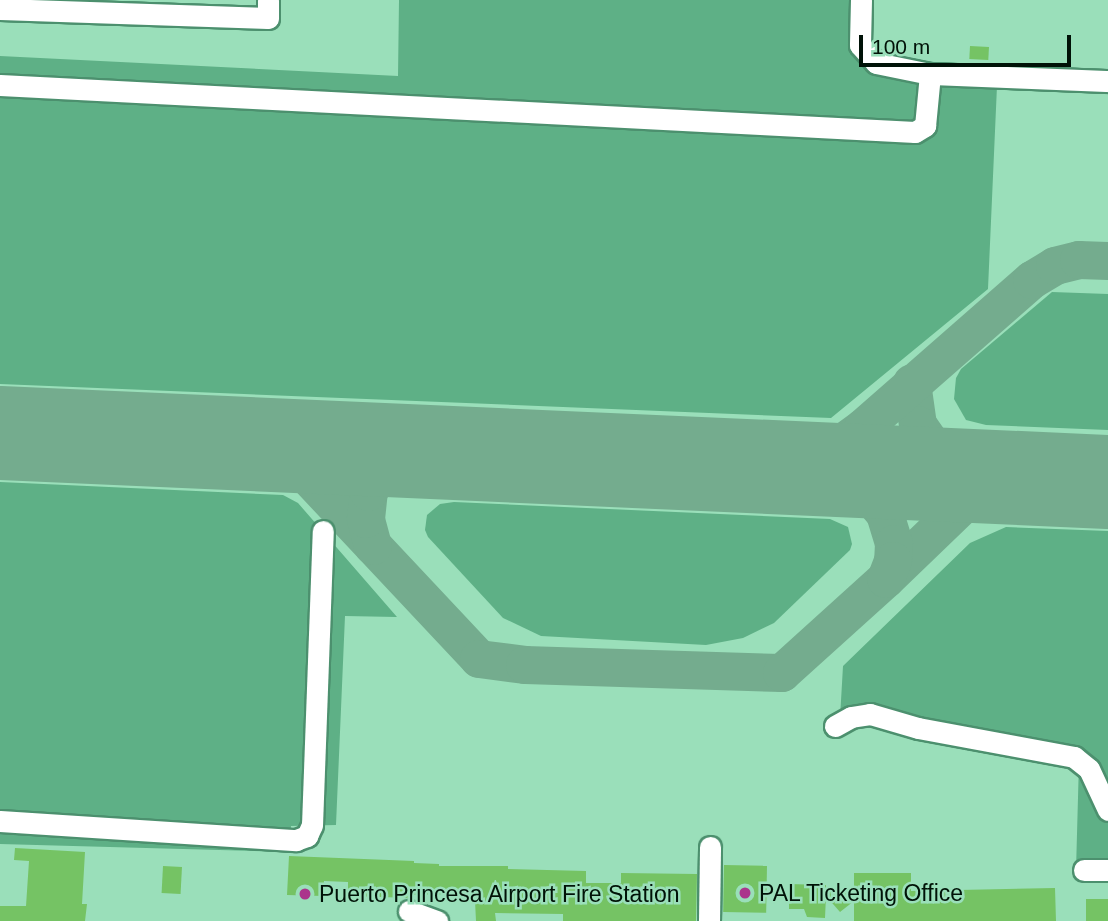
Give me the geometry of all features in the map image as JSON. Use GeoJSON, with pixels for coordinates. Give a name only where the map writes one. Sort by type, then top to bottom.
{"type":"FeatureCollection","features":[{"type":"Feature","properties":{"kind":"lane"},"geometry":{"type":"LineString","coordinates":[[0,9],[268,18],[268,0]]}},
{"type":"Feature","properties":{"kind":"lane"},"geometry":{"type":"LineString","coordinates":[[861,0],[860,46],[876,63],[930,74],[1108,81]]}},
{"type":"Feature","properties":{"kind":"lane"},"geometry":{"type":"LineString","coordinates":[[0,85],[915,132],[925,126],[930,74]]}},
{"type":"Feature","properties":{"kind":"lane"},"geometry":{"type":"LineString","coordinates":[[0,821],[296,840],[307,836],[312,825],[323,531]]}},
{"type":"Feature","properties":{"kind":"lane"},"geometry":{"type":"LineString","coordinates":[[835,726],[850,717],[870,714],[918,728],[1074,757],[1089,769],[1108,810]]}},
{"type":"Feature","properties":{"kind":"lane"},"geometry":{"type":"LineString","coordinates":[[709,921],[710,847]]}},
{"type":"Feature","properties":{"kind":"lane"},"geometry":{"type":"LineString","coordinates":[[1084,870],[1108,870]]}},
{"type":"Feature","properties":{"kind":"lane"},"geometry":{"type":"LineString","coordinates":[[409,911],[437,921]]}},
{"type":"Feature","properties":{"kind":"green space"},"geometry":{"type":"Polygon","coordinates":[[[399,0],[855,0],[858,57],[872,71],[898,78],[997,86],[988,289],[831,418],[0,384],[0,56],[398,76],[399,0]]]}},
{"type":"Feature","properties":{"kind":"green space"},"geometry":{"type":"Polygon","coordinates":[[[1052,292],[1108,294],[1108,430],[986,425],[966,420],[954,399],[956,378],[961,369],[1052,292]]]}},
{"type":"Feature","properties":{"kind":"green space"},"geometry":{"type":"Polygon","coordinates":[[[0,482],[283,495],[298,503],[397,617],[345,616],[336,825],[291,826],[289,852],[0,844],[0,482]]]}},
{"type":"Feature","properties":{"kind":"green space"},"geometry":{"type":"Polygon","coordinates":[[[454,502],[830,519],[848,527],[852,544],[850,550],[774,623],[743,638],[706,645],[541,636],[503,618],[428,537],[425,530],[427,515],[440,504],[454,502]]]}},
{"type":"Feature","properties":{"kind":"green space"},"geometry":{"type":"Polygon","coordinates":[[[1006,527],[1108,531],[1108,871],[1076,870],[1079,761],[840,718],[843,666],[970,543],[1006,527]]]}},
{"type":"Feature","properties":{"kind":"building"},"geometry":{"type":"Polygon","coordinates":[[[970,46],[989,47],[988,60],[969,59],[970,46]]]}},
{"type":"Feature","properties":{"kind":"building"},"geometry":{"type":"Polygon","coordinates":[[[15,848],[85,852],[82,904],[87,904],[85,921],[0,921],[0,906],[26,906],[29,861],[14,860],[15,848]]]}},
{"type":"Feature","properties":{"kind":"building"},"geometry":{"type":"Polygon","coordinates":[[[289,856],[414,861],[439,866],[508,866],[508,869],[586,871],[586,883],[621,883],[621,873],[697,874],[696,921],[563,921],[563,914],[495,913],[496,921],[476,921],[475,901],[467,900],[467,894],[413,895],[413,898],[348,896],[348,882],[324,881],[323,896],[287,895],[289,856]]]}},
{"type":"Feature","properties":{"kind":"building","name":"PAL Ticketing Office"},"geometry":{"type":"Polygon","coordinates":[[[724,865],[767,866],[766,913],[723,912],[724,865]]]}},
{"type":"Feature","properties":{"kind":"building"},"geometry":{"type":"Polygon","coordinates":[[[163,866],[182,867],[181,894],[162,893],[163,866]]]}},
{"type":"Feature","properties":{"kind":"building"},"geometry":{"type":"Polygon","coordinates":[[[854,873],[911,873],[911,891],[1055,888],[1056,921],[854,921],[854,901],[840,912],[826,896],[825,918],[807,917],[804,909],[789,909],[789,884],[826,885],[826,892],[854,893],[854,873]]]}},
{"type":"Feature","properties":{"kind":"building"},"geometry":{"type":"Polygon","coordinates":[[[1086,899],[1108,899],[1108,921],[1086,921],[1086,899]]]}},
{"type":"Feature","properties":{"kind":"taxiway"},"geometry":{"type":"LineString","coordinates":[[808,468],[863,428],[1032,280],[1055,266],[1079,260],[1108,261]]}},
{"type":"Feature","properties":{"kind":"taxiway"},"geometry":{"type":"LineString","coordinates":[[912,383],[918,425],[938,454],[955,468],[993,476]]}},
{"type":"Feature","properties":{"kind":"taxiway"},"geometry":{"type":"LineString","coordinates":[[274,445],[299,467],[479,659],[525,665],[782,673],[886,579],[993,476]]}},
{"type":"Feature","properties":{"kind":"taxiway"},"geometry":{"type":"LineString","coordinates":[[373,546],[366,519],[369,492],[391,450]]}},
{"type":"Feature","properties":{"kind":"taxiway"},"geometry":{"type":"LineString","coordinates":[[831,469],[870,496],[885,514],[894,544],[893,561],[886,579]]}},
{"type":"Feature","properties":{"kind":"runway"},"geometry":{"type":"LineString","coordinates":[[0,433],[1108,482]]}},
{"type":"Feature","properties":{"kind":"place","name":"PAL Ticketing Office"},"geometry":{"type":"Point","coordinates":[745,893]}},
{"type":"Feature","properties":{"kind":"place","name":"Puerto Princesa Airport Fire Station"},"geometry":{"type":"Point","coordinates":[305,894]}}]}
